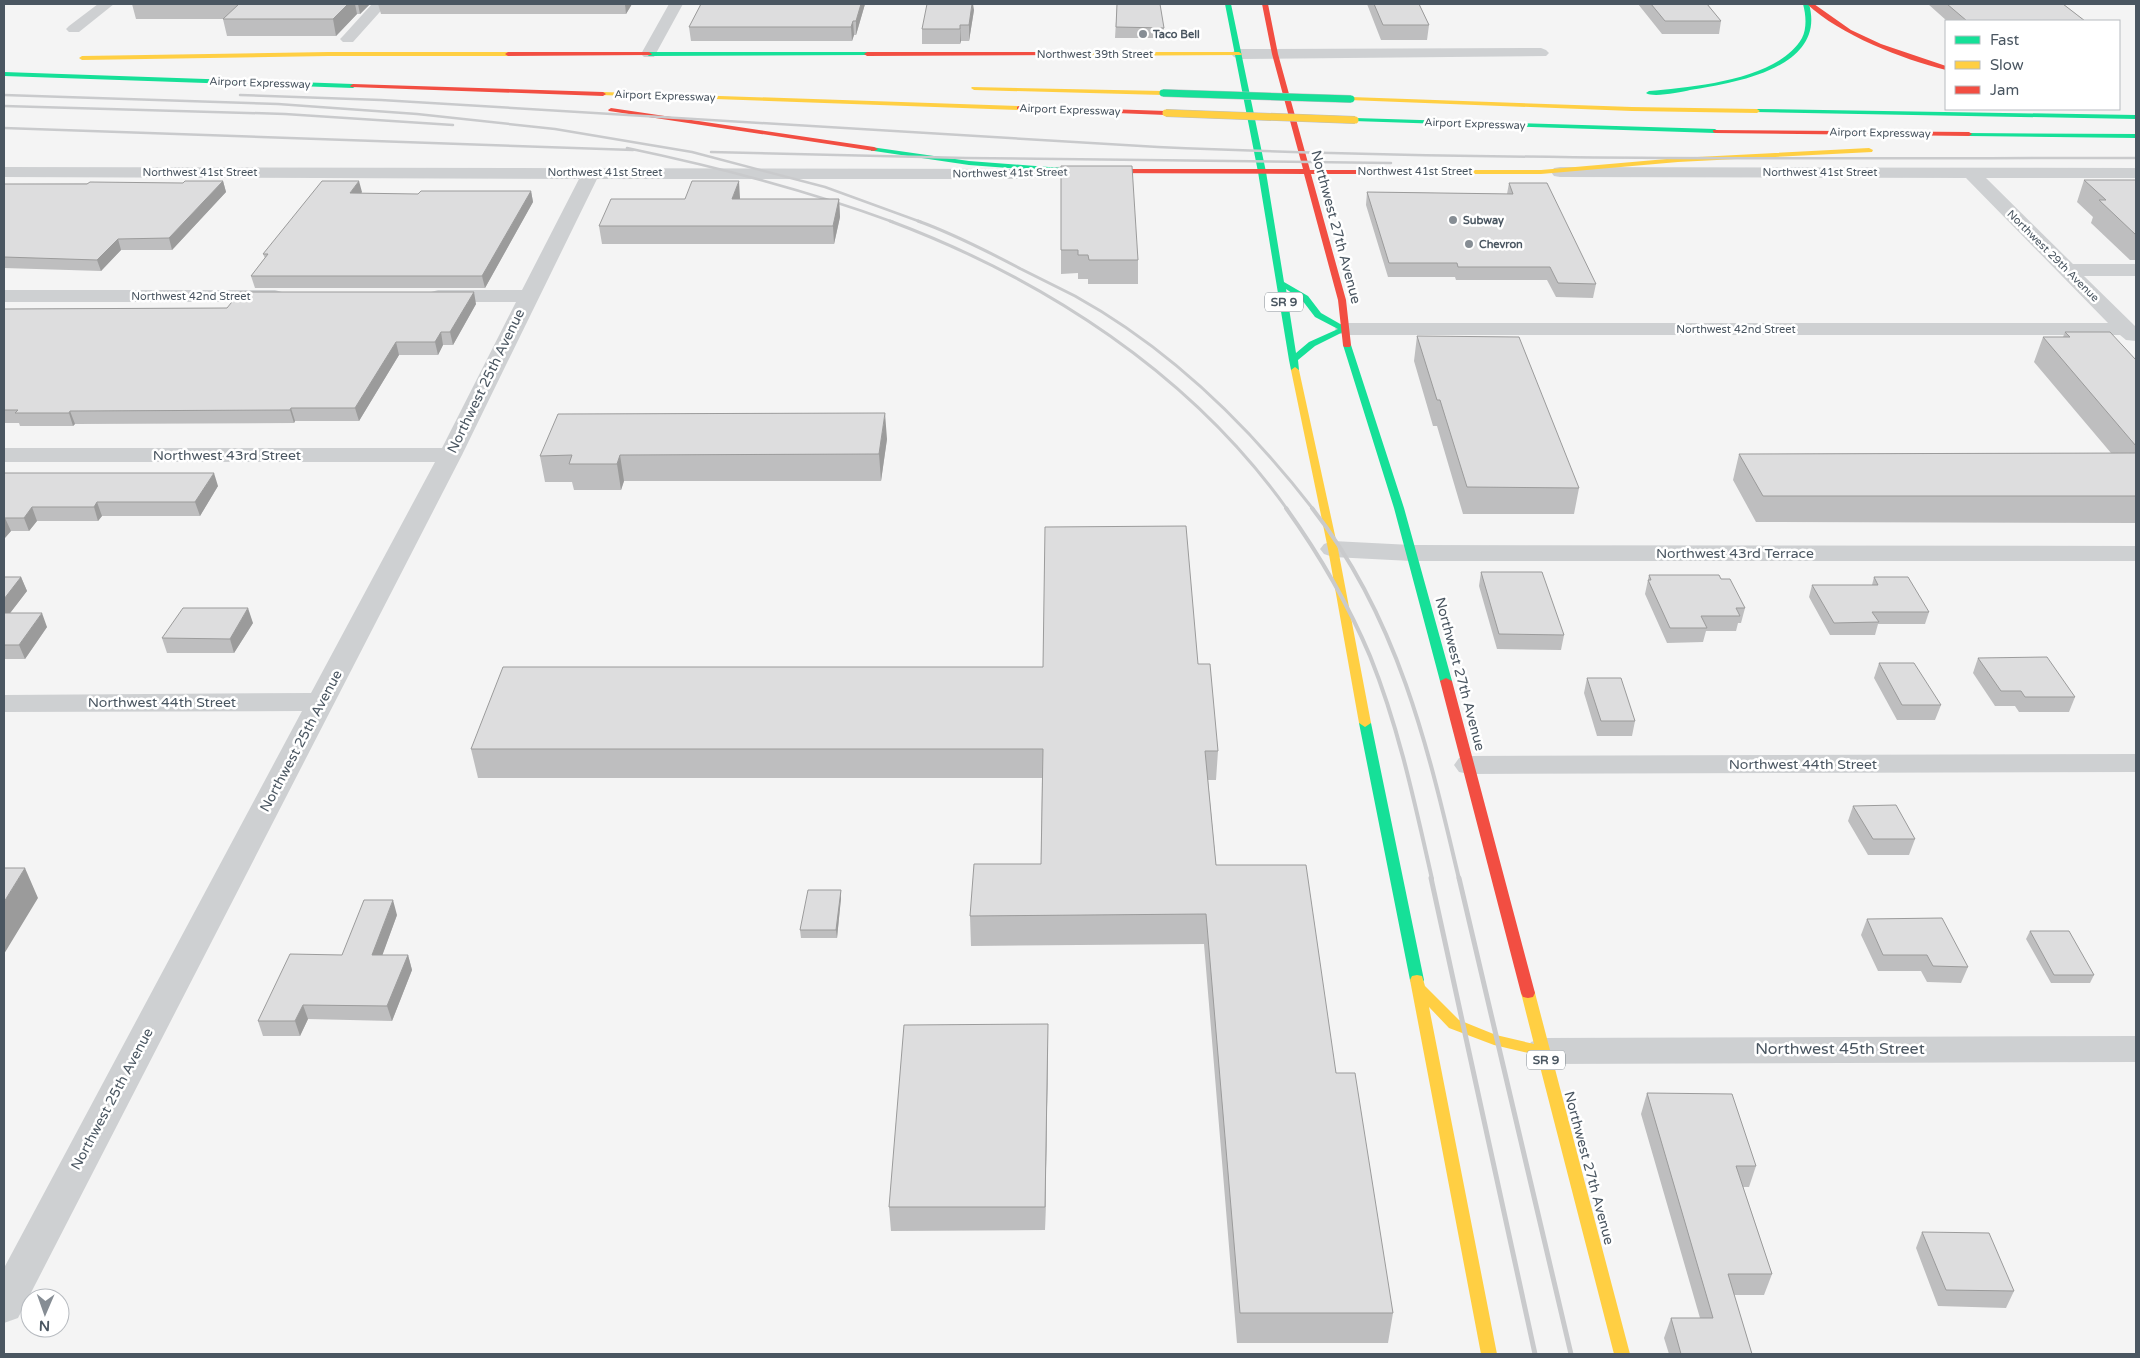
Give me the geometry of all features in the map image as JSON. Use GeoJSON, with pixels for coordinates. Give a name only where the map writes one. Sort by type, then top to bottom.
{"type":"FeatureCollection","features":[{"type":"Feature","properties":{"kind":"main road","name":"SR 9"},"geometry":{"type":"LineString","coordinates":[[1228,4],[1262,172],[1292,360],[1333,549],[1367,736],[1419,988],[1489,1354]]}},
{"type":"Feature","properties":{"kind":"main road","name":"Northwest 27th Avenue"},"geometry":{"type":"LineString","coordinates":[[1265,4],[1275,54],[1342,300],[1347,347],[1399,508],[1469,765],[1622,1354]]}},
{"type":"Feature","properties":{"kind":"main road"},"geometry":{"type":"LineString","coordinates":[[1808,4],[1849,31],[1879,45],[1945,68]]}},
{"type":"Feature","properties":{"kind":"main road"},"geometry":{"type":"LineString","coordinates":[[1634,95],[1681,91],[1761,73],[1783,61],[1800,47],[1810,20],[1808,4]]}},
{"type":"Feature","properties":{"kind":"main road","name":"Northwest 39th Street"},"geometry":{"type":"LineString","coordinates":[[77,58],[328,54],[1239,54]]}},
{"type":"Feature","properties":{"kind":"main road","name":"Airport Expressway"},"geometry":{"type":"LineString","coordinates":[[77,58],[322,66]]}},
{"type":"Feature","properties":{"kind":"main road","name":"Airport Expressway"},"geometry":{"type":"LineString","coordinates":[[4,74],[1650,130],[2136,136]]}},
{"type":"Feature","properties":{"kind":"main road","name":"Airport Expressway"},"geometry":{"type":"LineString","coordinates":[[964,87],[1632,109],[2136,116]]}},
{"type":"Feature","properties":{"kind":"main road"},"geometry":{"type":"LineString","coordinates":[[431,89],[562,104]]}},
{"type":"Feature","properties":{"kind":"main road"},"geometry":{"type":"LineString","coordinates":[[1351,99],[1605,96]]}},
{"type":"Feature","properties":{"kind":"main road"},"geometry":{"type":"LineString","coordinates":[[601,109],[969,162],[1075,171]]}},
{"type":"Feature","properties":{"kind":"main road"},"geometry":{"type":"LineString","coordinates":[[2004,146],[2136,141]]}},
{"type":"Feature","properties":{"kind":"main road"},"geometry":{"type":"LineString","coordinates":[[1541,172],[1697,159],[1878,150]]}},
{"type":"Feature","properties":{"kind":"main road","name":"Northwest 41st Street"},"geometry":{"type":"LineString","coordinates":[[1075,171],[1541,172]]}},
{"type":"Feature","properties":{"kind":"main road"},"geometry":{"type":"LineString","coordinates":[[1281,283],[1305,298],[1318,315],[1345,329]]}},
{"type":"Feature","properties":{"kind":"main road"},"geometry":{"type":"LineString","coordinates":[[1292,360],[1312,344],[1345,329]]}},
{"type":"Feature","properties":{"kind":"main road"},"geometry":{"type":"LineString","coordinates":[[1419,988],[1454,1024],[1494,1040],[1543,1051]]}},
{"type":"Feature","properties":{"kind":"street"},"geometry":{"type":"LineString","coordinates":[[74,29],[107,4]]}},
{"type":"Feature","properties":{"kind":"street"},"geometry":{"type":"LineString","coordinates":[[348,38],[380,4]]}},
{"type":"Feature","properties":{"kind":"street"},"geometry":{"type":"LineString","coordinates":[[649,54],[676,4]]}},
{"type":"Feature","properties":{"kind":"street","name":"Northwest 39th Street"},"geometry":{"type":"LineString","coordinates":[[1239,54],[1541,52]]}},
{"type":"Feature","properties":{"kind":"street","name":"Northwest 41st Street"},"geometry":{"type":"LineString","coordinates":[[4,172],[1017,174],[1075,171]]}},
{"type":"Feature","properties":{"kind":"street","name":"Northwest 25th Avenue"},"geometry":{"type":"LineString","coordinates":[[4,1306],[450,455],[591,172]]}},
{"type":"Feature","properties":{"kind":"street","name":"Northwest 41st Street"},"geometry":{"type":"LineString","coordinates":[[1541,172],[2136,173]]}},
{"type":"Feature","properties":{"kind":"street","name":"Northwest 29th Avenue"},"geometry":{"type":"LineString","coordinates":[[1971,173],[2131,334]]}},
{"type":"Feature","properties":{"kind":"street"},"geometry":{"type":"LineString","coordinates":[[2068,270],[2136,270]]}},
{"type":"Feature","properties":{"kind":"street","name":"Northwest 42nd Street"},"geometry":{"type":"LineString","coordinates":[[4,296],[291,296]]}},
{"type":"Feature","properties":{"kind":"street"},"geometry":{"type":"LineString","coordinates":[[420,296],[529,296]]}},
{"type":"Feature","properties":{"kind":"street","name":"Northwest 42nd Street"},"geometry":{"type":"LineString","coordinates":[[1345,329],[2131,334]]}},
{"type":"Feature","properties":{"kind":"street","name":"Northwest 43rd Street"},"geometry":{"type":"LineString","coordinates":[[4,455],[450,455]]}},
{"type":"Feature","properties":{"kind":"street","name":"Northwest 43rd Terrace"},"geometry":{"type":"LineString","coordinates":[[1333,549],[1411,553],[2136,554]]}},
{"type":"Feature","properties":{"kind":"street","name":"Northwest 44th Street"},"geometry":{"type":"LineString","coordinates":[[4,703],[321,702]]}},
{"type":"Feature","properties":{"kind":"street","name":"Northwest 44th Street"},"geometry":{"type":"LineString","coordinates":[[1469,765],[2136,763]]}},
{"type":"Feature","properties":{"kind":"street","name":"Northwest 45th Street"},"geometry":{"type":"LineString","coordinates":[[1543,1051],[2136,1048]]}},
{"type":"Feature","properties":{"kind":"building"},"geometry":{"type":"Polygon","coordinates":[[[239,4],[348,4],[333,19],[223,19],[239,4]]]}},
{"type":"Feature","properties":{"kind":"building"},"geometry":{"type":"Polygon","coordinates":[[[701,4],[861,4],[856,21],[853,21],[851,27],[689,27],[701,4]]]}},
{"type":"Feature","properties":{"kind":"building"},"geometry":{"type":"Polygon","coordinates":[[[927,4],[972,4],[969,25],[960,25],[960,29],[922,29],[927,4]]]}},
{"type":"Feature","properties":{"kind":"building"},"geometry":{"type":"Polygon","coordinates":[[[1117,4],[1160,4],[1164,28],[1116,27],[1117,4]]]}},
{"type":"Feature","properties":{"kind":"building"},"geometry":{"type":"Polygon","coordinates":[[[1374,4],[1419,4],[1429,25],[1383,25],[1374,4]]]}},
{"type":"Feature","properties":{"kind":"building"},"geometry":{"type":"Polygon","coordinates":[[[1651,4],[1707,4],[1721,21],[1665,21],[1651,4]]]}},
{"type":"Feature","properties":{"kind":"building"},"geometry":{"type":"Polygon","coordinates":[[[1947,4],[2063,4],[2084,20],[1966,20],[1947,4]]]}},
{"type":"Feature","properties":{"kind":"building"},"geometry":{"type":"Polygon","coordinates":[[[1061,166],[1132,166],[1138,260],[1089,260],[1088,255],[1078,255],[1078,250],[1061,250],[1061,166]]]}},
{"type":"Feature","properties":{"kind":"building"},"geometry":{"type":"Polygon","coordinates":[[[2084,180],[2136,180],[2136,235],[2099,200],[2106,200],[2084,180]]]}},
{"type":"Feature","properties":{"kind":"building"},"geometry":{"type":"Polygon","coordinates":[[[185,181],[223,181],[169,238],[118,239],[97,260],[4,257],[4,184],[87,184],[90,182],[183,183],[185,181]]]}},
{"type":"Feature","properties":{"kind":"building"},"geometry":{"type":"Polygon","coordinates":[[[322,181],[359,181],[350,193],[418,194],[421,191],[531,191],[482,276],[251,276],[268,254],[263,254],[322,181]]]}},
{"type":"Feature","properties":{"kind":"building"},"geometry":{"type":"Polygon","coordinates":[[[692,181],[739,181],[732,199],[839,199],[833,226],[599,226],[611,199],[685,199],[692,181]]]}},
{"type":"Feature","properties":{"kind":"building"},"geometry":{"type":"Polygon","coordinates":[[[1509,183],[1547,183],[1596,284],[1558,283],[1550,267],[1458,267],[1457,263],[1389,263],[1367,192],[1513,194],[1509,183]]]}},
{"type":"Feature","properties":{"kind":"building"},"geometry":{"type":"Polygon","coordinates":[[[240,292],[474,292],[450,332],[441,332],[435,342],[396,342],[355,408],[70,411],[69,413],[15,413],[18,410],[4,410],[4,309],[227,308],[240,292]]]}},
{"type":"Feature","properties":{"kind":"building"},"geometry":{"type":"Polygon","coordinates":[[[2065,332],[2110,332],[2136,360],[2136,446],[2043,337],[2070,337],[2065,332]]]}},
{"type":"Feature","properties":{"kind":"building"},"geometry":{"type":"Polygon","coordinates":[[[1417,336],[1519,337],[1579,488],[1467,487],[1440,400],[1437,400],[1417,336]]]}},
{"type":"Feature","properties":{"kind":"building"},"geometry":{"type":"Polygon","coordinates":[[[885,413],[879,454],[620,455],[617,464],[569,464],[572,455],[540,456],[558,414],[885,413]]]}},
{"type":"Feature","properties":{"kind":"building"},"geometry":{"type":"Polygon","coordinates":[[[2136,453],[2136,496],[1763,496],[1739,454],[2136,453]]]}},
{"type":"Feature","properties":{"kind":"building"},"geometry":{"type":"Polygon","coordinates":[[[4,473],[214,473],[195,502],[97,502],[94,507],[32,507],[24,518],[4,519],[4,473]]]}},
{"type":"Feature","properties":{"kind":"building"},"geometry":{"type":"Polygon","coordinates":[[[1186,526],[1198,664],[1210,664],[1218,751],[1205,751],[1216,865],[1306,865],[1336,1073],[1355,1073],[1393,1313],[1240,1313],[1206,914],[970,916],[974,864],[1041,864],[1043,749],[471,749],[503,667],[1043,667],[1045,527],[1186,526]]]}},
{"type":"Feature","properties":{"kind":"building"},"geometry":{"type":"Polygon","coordinates":[[[1481,572],[1542,572],[1564,635],[1499,634],[1481,572]]]}},
{"type":"Feature","properties":{"kind":"building"},"geometry":{"type":"Polygon","coordinates":[[[1649,575],[1719,575],[1721,579],[1730,579],[1745,608],[1736,608],[1740,616],[1701,616],[1707,628],[1670,628],[1648,580],[1651,580],[1649,575]]]}},
{"type":"Feature","properties":{"kind":"building"},"geometry":{"type":"Polygon","coordinates":[[[4,577],[21,577],[4,599],[4,577]]]}},
{"type":"Feature","properties":{"kind":"building"},"geometry":{"type":"Polygon","coordinates":[[[1874,577],[1908,577],[1929,612],[1872,612],[1879,622],[1834,623],[1812,585],[1878,585],[1874,577]]]}},
{"type":"Feature","properties":{"kind":"building"},"geometry":{"type":"Polygon","coordinates":[[[183,608],[248,608],[230,639],[162,638],[183,608]]]}},
{"type":"Feature","properties":{"kind":"building"},"geometry":{"type":"Polygon","coordinates":[[[4,613],[42,613],[19,645],[4,645],[4,613]]]}},
{"type":"Feature","properties":{"kind":"building"},"geometry":{"type":"Polygon","coordinates":[[[2047,657],[2075,697],[2025,697],[2021,691],[2001,691],[1978,658],[2047,657]]]}},
{"type":"Feature","properties":{"kind":"building"},"geometry":{"type":"Polygon","coordinates":[[[1879,663],[1914,663],[1941,705],[1902,705],[1879,663]]]}},
{"type":"Feature","properties":{"kind":"building"},"geometry":{"type":"Polygon","coordinates":[[[1587,678],[1621,678],[1635,721],[1601,721],[1587,678]]]}},
{"type":"Feature","properties":{"kind":"building"},"geometry":{"type":"Polygon","coordinates":[[[1896,805],[1915,839],[1873,839],[1853,806],[1896,805]]]}},
{"type":"Feature","properties":{"kind":"building"},"geometry":{"type":"Polygon","coordinates":[[[4,868],[25,868],[4,902],[4,868]]]}},
{"type":"Feature","properties":{"kind":"building"},"geometry":{"type":"Polygon","coordinates":[[[808,890],[841,890],[836,930],[800,930],[808,890]]]}},
{"type":"Feature","properties":{"kind":"building"},"geometry":{"type":"Polygon","coordinates":[[[364,900],[393,900],[372,955],[408,955],[387,1006],[303,1005],[295,1021],[258,1021],[290,954],[342,955],[364,900]]]}},
{"type":"Feature","properties":{"kind":"building"},"geometry":{"type":"Polygon","coordinates":[[[1942,918],[1968,967],[1933,966],[1927,955],[1883,955],[1867,919],[1942,918]]]}},
{"type":"Feature","properties":{"kind":"building"},"geometry":{"type":"Polygon","coordinates":[[[2030,931],[2069,931],[2094,975],[2054,975],[2030,931]]]}},
{"type":"Feature","properties":{"kind":"building"},"geometry":{"type":"Polygon","coordinates":[[[1048,1024],[1045,1207],[889,1207],[904,1025],[1048,1024]]]}},
{"type":"Feature","properties":{"kind":"building"},"geometry":{"type":"Polygon","coordinates":[[[1647,1093],[1732,1094],[1756,1166],[1736,1166],[1772,1274],[1728,1274],[1752,1354],[1681,1354],[1671,1318],[1713,1318],[1647,1093]]]}},
{"type":"Feature","properties":{"kind":"building"},"geometry":{"type":"Polygon","coordinates":[[[1922,1232],[1989,1233],[2014,1291],[1946,1290],[1922,1232]]]}},
{"type":"Feature","properties":{"kind":"railway"},"geometry":{"type":"LineString","coordinates":[[4,95],[278,104],[417,114],[555,129],[692,152],[825,187],[921,222]]}},
{"type":"Feature","properties":{"kind":"railway"},"geometry":{"type":"LineString","coordinates":[[240,95],[381,100],[1158,147],[1525,157],[2136,158]]}},
{"type":"Feature","properties":{"kind":"railway"},"geometry":{"type":"LineString","coordinates":[[4,106],[285,114],[453,125]]}},
{"type":"Feature","properties":{"kind":"railway"},"geometry":{"type":"LineString","coordinates":[[4,128],[633,150]]}},
{"type":"Feature","properties":{"kind":"railway"},"geometry":{"type":"LineString","coordinates":[[627,148],[761,180],[893,222]]}},
{"type":"Feature","properties":{"kind":"railway"},"geometry":{"type":"LineString","coordinates":[[711,152],[966,158],[1391,163]]}},
{"type":"Feature","properties":{"kind":"railway"},"geometry":{"type":"LineString","coordinates":[[890,221],[947,244],[1003,271],[1058,302],[1110,336],[1159,373],[1206,415],[1248,460],[1287,509]]}},
{"type":"Feature","properties":{"kind":"railway"},"geometry":{"type":"LineString","coordinates":[[918,221],[970,243],[1075,296],[1143,339],[1205,390],[1234,418],[1313,509]]}},
{"type":"Feature","properties":{"kind":"railway"},"geometry":{"type":"LineString","coordinates":[[1286,508],[1332,580],[1370,656],[1398,738],[1432,879]]}},
{"type":"Feature","properties":{"kind":"railway"},"geometry":{"type":"LineString","coordinates":[[1312,508],[1342,550],[1367,594],[1388,639],[1422,733],[1459,879]]}},
{"type":"Feature","properties":{"kind":"railway"},"geometry":{"type":"LineString","coordinates":[[1431,878],[1535,1354]]}},
{"type":"Feature","properties":{"kind":"railway"},"geometry":{"type":"LineString","coordinates":[[1459,878],[1571,1354]]}},
{"type":"Feature","properties":{"kind":"traffic: fast"},"geometry":{"type":"LineString","coordinates":[[1228,4],[1262,172],[1295,370]]}},
{"type":"Feature","properties":{"kind":"traffic: fast"},"geometry":{"type":"LineString","coordinates":[[1649,93],[1687,89],[1735,80],[1758,73],[1779,63],[1795,52],[1805,38],[1808,30],[1806,4]]}},
{"type":"Feature","properties":{"kind":"traffic: fast"},"geometry":{"type":"LineString","coordinates":[[649,54],[867,54]]}},
{"type":"Feature","properties":{"kind":"traffic: fast"},"geometry":{"type":"LineString","coordinates":[[4,74],[353,86]]}},
{"type":"Feature","properties":{"kind":"traffic: fast"},"geometry":{"type":"LineString","coordinates":[[1163,93],[1351,99]]}},
{"type":"Feature","properties":{"kind":"traffic: fast"},"geometry":{"type":"LineString","coordinates":[[1757,111],[2136,117]]}},
{"type":"Feature","properties":{"kind":"traffic: fast"},"geometry":{"type":"LineString","coordinates":[[1355,120],[1715,131]]}},
{"type":"Feature","properties":{"kind":"traffic: fast"},"geometry":{"type":"LineString","coordinates":[[1969,134],[2136,136]]}},
{"type":"Feature","properties":{"kind":"traffic: fast"},"geometry":{"type":"LineString","coordinates":[[874,149],[969,163],[1075,171]]}},
{"type":"Feature","properties":{"kind":"traffic: fast"},"geometry":{"type":"LineString","coordinates":[[1281,283],[1305,298],[1318,315],[1345,329]]}},
{"type":"Feature","properties":{"kind":"traffic: fast"},"geometry":{"type":"LineString","coordinates":[[1293,360],[1312,344],[1345,329]]}},
{"type":"Feature","properties":{"kind":"traffic: fast"},"geometry":{"type":"LineString","coordinates":[[1347,345],[1399,508],[1446,681]]}},
{"type":"Feature","properties":{"kind":"traffic: fast"},"geometry":{"type":"LineString","coordinates":[[1365,723],[1417,980]]}},
{"type":"Feature","properties":{"kind":"traffic: slow"},"geometry":{"type":"LineString","coordinates":[[82,58],[328,54],[508,54]]}},
{"type":"Feature","properties":{"kind":"traffic: slow"},"geometry":{"type":"LineString","coordinates":[[1069,54],[1239,54]]}},
{"type":"Feature","properties":{"kind":"traffic: slow"},"geometry":{"type":"LineString","coordinates":[[974,88],[1163,93]]}},
{"type":"Feature","properties":{"kind":"traffic: slow"},"geometry":{"type":"LineString","coordinates":[[603,94],[1019,108]]}},
{"type":"Feature","properties":{"kind":"traffic: slow"},"geometry":{"type":"LineString","coordinates":[[1351,99],[1632,109],[1757,111]]}},
{"type":"Feature","properties":{"kind":"traffic: slow"},"geometry":{"type":"LineString","coordinates":[[1166,113],[1355,120]]}},
{"type":"Feature","properties":{"kind":"traffic: slow"},"geometry":{"type":"LineString","coordinates":[[1541,172],[1678,160],[1869,150]]}},
{"type":"Feature","properties":{"kind":"traffic: slow"},"geometry":{"type":"LineString","coordinates":[[1402,172],[1541,172]]}},
{"type":"Feature","properties":{"kind":"traffic: slow"},"geometry":{"type":"LineString","coordinates":[[1295,370],[1333,549],[1365,723]]}},
{"type":"Feature","properties":{"kind":"traffic: slow"},"geometry":{"type":"LineString","coordinates":[[1417,980],[1489,1354]]}},
{"type":"Feature","properties":{"kind":"traffic: slow"},"geometry":{"type":"LineString","coordinates":[[1419,988],[1454,1024],[1494,1040],[1543,1051]]}},
{"type":"Feature","properties":{"kind":"traffic: slow"},"geometry":{"type":"LineString","coordinates":[[1528,993],[1622,1354]]}},
{"type":"Feature","properties":{"kind":"traffic: jam"},"geometry":{"type":"LineString","coordinates":[[1265,4],[1275,54],[1342,300],[1347,345]]}},
{"type":"Feature","properties":{"kind":"traffic: jam"},"geometry":{"type":"LineString","coordinates":[[1810,4],[1849,31],[1879,45],[1945,68]]}},
{"type":"Feature","properties":{"kind":"traffic: jam"},"geometry":{"type":"LineString","coordinates":[[508,54],[649,54]]}},
{"type":"Feature","properties":{"kind":"traffic: jam"},"geometry":{"type":"LineString","coordinates":[[867,54],[1069,54]]}},
{"type":"Feature","properties":{"kind":"traffic: jam"},"geometry":{"type":"LineString","coordinates":[[353,86],[603,94]]}},
{"type":"Feature","properties":{"kind":"traffic: jam"},"geometry":{"type":"LineString","coordinates":[[1019,108],[1166,113]]}},
{"type":"Feature","properties":{"kind":"traffic: jam"},"geometry":{"type":"LineString","coordinates":[[611,110],[874,149]]}},
{"type":"Feature","properties":{"kind":"traffic: jam"},"geometry":{"type":"LineString","coordinates":[[1715,131],[1969,134]]}},
{"type":"Feature","properties":{"kind":"traffic: jam"},"geometry":{"type":"LineString","coordinates":[[1097,171],[1402,172]]}},
{"type":"Feature","properties":{"kind":"traffic: jam"},"geometry":{"type":"LineString","coordinates":[[1446,681],[1528,993]]}},
{"type":"Feature","properties":{"kind":"place","name":"Taco Bell"},"geometry":{"type":"Point","coordinates":[1143,34]}},
{"type":"Feature","properties":{"kind":"place","name":"Subway"},"geometry":{"type":"Point","coordinates":[1453,220]}},
{"type":"Feature","properties":{"kind":"place","name":"Chevron"},"geometry":{"type":"Point","coordinates":[1469,244]}}]}
